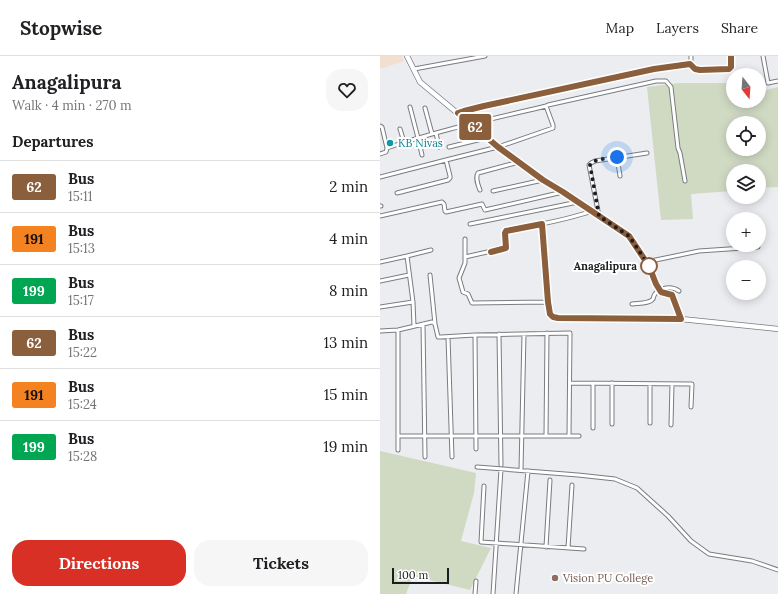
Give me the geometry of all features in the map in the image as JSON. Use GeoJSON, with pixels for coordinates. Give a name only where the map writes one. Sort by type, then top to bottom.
{"type":"FeatureCollection","features":[{"type":"Feature","properties":{"kind":"street"},"geometry":{"type":"LineString","coordinates":[[407,56],[420,82],[488,137],[498,147],[543,180],[629,236],[649,266],[661,292],[672,295],[681,319]]}},
{"type":"Feature","properties":{"kind":"street"},"geometry":{"type":"LineString","coordinates":[[414,69],[485,56]]}},
{"type":"Feature","properties":{"kind":"street"},"geometry":{"type":"LineString","coordinates":[[690,64],[691,56]]}},
{"type":"Feature","properties":{"kind":"street"},"geometry":{"type":"LineString","coordinates":[[690,64],[695,69],[700,70],[729,69],[732,65],[731,56]]}},
{"type":"Feature","properties":{"kind":"street"},"geometry":{"type":"LineString","coordinates":[[763,56],[768,83],[778,81]]}},
{"type":"Feature","properties":{"kind":"street"},"geometry":{"type":"LineString","coordinates":[[458,113],[638,73],[690,64]]}},
{"type":"Feature","properties":{"kind":"street"},"geometry":{"type":"LineString","coordinates":[[380,154],[386,152],[387,148],[434,133],[548,105],[656,81],[666,82],[671,87],[678,148],[685,181]]}},
{"type":"Feature","properties":{"kind":"street"},"geometry":{"type":"LineString","coordinates":[[380,177],[498,147],[553,128],[546,106]]}},
{"type":"Feature","properties":{"kind":"street"},"geometry":{"type":"LineString","coordinates":[[410,107],[422,155]]}},
{"type":"Feature","properties":{"kind":"street"},"geometry":{"type":"LineString","coordinates":[[425,108],[439,147]]}},
{"type":"Feature","properties":{"kind":"street"},"geometry":{"type":"LineString","coordinates":[[380,126],[382,127],[387,148]]}},
{"type":"Feature","properties":{"kind":"street"},"geometry":{"type":"LineString","coordinates":[[400,128],[404,142]]}},
{"type":"Feature","properties":{"kind":"street"},"geometry":{"type":"LineString","coordinates":[[450,148],[488,137]]}},
{"type":"Feature","properties":{"kind":"street"},"geometry":{"type":"LineString","coordinates":[[599,216],[590,165],[591,163],[595,160],[647,153]]}},
{"type":"Feature","properties":{"kind":"street"},"geometry":{"type":"LineString","coordinates":[[617,157],[620,176]]}},
{"type":"Feature","properties":{"kind":"street"},"geometry":{"type":"LineString","coordinates":[[397,193],[448,180],[450,176],[446,160]]}},
{"type":"Feature","properties":{"kind":"street"},"geometry":{"type":"LineString","coordinates":[[480,190],[476,177],[478,173],[519,162]]}},
{"type":"Feature","properties":{"kind":"street"},"geometry":{"type":"LineString","coordinates":[[493,191],[543,180]]}},
{"type":"Feature","properties":{"kind":"street"},"geometry":{"type":"LineString","coordinates":[[380,216],[442,202],[446,212],[482,204],[485,210],[563,192]]}},
{"type":"Feature","properties":{"kind":"street"},"geometry":{"type":"LineString","coordinates":[[470,224],[578,202]]}},
{"type":"Feature","properties":{"kind":"street"},"geometry":{"type":"LineString","coordinates":[[465,257],[506,248],[506,231],[542,224],[592,211]]}},
{"type":"Feature","properties":{"kind":"street"},"geometry":{"type":"LineString","coordinates":[[542,224],[548,302],[550,314],[553,317],[681,319],[777,328]]}},
{"type":"Feature","properties":{"kind":"street"},"geometry":{"type":"LineString","coordinates":[[465,239],[465,264],[459,278],[463,292],[468,294],[472,303],[548,302]]}},
{"type":"Feature","properties":{"kind":"street"},"geometry":{"type":"LineString","coordinates":[[646,262],[699,251],[726,249]]}},
{"type":"Feature","properties":{"kind":"street"},"geometry":{"type":"LineString","coordinates":[[380,262],[431,250]]}},
{"type":"Feature","properties":{"kind":"street"},"geometry":{"type":"LineString","coordinates":[[407,256],[413,302],[414,326]]}},
{"type":"Feature","properties":{"kind":"street"},"geometry":{"type":"LineString","coordinates":[[380,281],[409,275]]}},
{"type":"Feature","properties":{"kind":"street"},"geometry":{"type":"LineString","coordinates":[[430,275],[438,336],[448,337],[499,334],[570,333],[569,436]]}},
{"type":"Feature","properties":{"kind":"street"},"geometry":{"type":"LineString","coordinates":[[632,304],[652,300],[655,294],[660,290],[673,288],[679,291]]}},
{"type":"Feature","properties":{"kind":"street"},"geometry":{"type":"LineString","coordinates":[[380,307],[413,302]]}},
{"type":"Feature","properties":{"kind":"street"},"geometry":{"type":"LineString","coordinates":[[380,331],[398,330],[432,322],[436,324]]}},
{"type":"Feature","properties":{"kind":"street"},"geometry":{"type":"LineString","coordinates":[[423,324],[425,457]]}},
{"type":"Feature","properties":{"kind":"street"},"geometry":{"type":"LineString","coordinates":[[398,330],[398,450]]}},
{"type":"Feature","properties":{"kind":"street"},"geometry":{"type":"LineString","coordinates":[[546,436],[547,333]]}},
{"type":"Feature","properties":{"kind":"street"},"geometry":{"type":"LineString","coordinates":[[493,594],[502,436],[499,334]]}},
{"type":"Feature","properties":{"kind":"street"},"geometry":{"type":"LineString","coordinates":[[521,470],[524,334]]}},
{"type":"Feature","properties":{"kind":"street"},"geometry":{"type":"LineString","coordinates":[[475,335],[476,449]]}},
{"type":"Feature","properties":{"kind":"street"},"geometry":{"type":"LineString","coordinates":[[448,337],[452,457]]}},
{"type":"Feature","properties":{"kind":"street"},"geometry":{"type":"LineString","coordinates":[[570,383],[692,384],[691,407]]}},
{"type":"Feature","properties":{"kind":"street"},"geometry":{"type":"LineString","coordinates":[[593,383],[593,428]]}},
{"type":"Feature","properties":{"kind":"street"},"geometry":{"type":"LineString","coordinates":[[612,383],[612,424]]}},
{"type":"Feature","properties":{"kind":"street"},"geometry":{"type":"LineString","coordinates":[[650,384],[650,423]]}},
{"type":"Feature","properties":{"kind":"street"},"geometry":{"type":"LineString","coordinates":[[671,425],[672,384]]}},
{"type":"Feature","properties":{"kind":"street"},"geometry":{"type":"LineString","coordinates":[[398,436],[579,436]]}},
{"type":"Feature","properties":{"kind":"street"},"geometry":{"type":"LineString","coordinates":[[477,467],[501,467],[615,479],[637,488],[668,516],[691,541],[709,554],[752,561],[778,570]]}},
{"type":"Feature","properties":{"kind":"street"},"geometry":{"type":"LineString","coordinates":[[516,594],[528,471]]}},
{"type":"Feature","properties":{"kind":"street"},"geometry":{"type":"LineString","coordinates":[[546,547],[550,480]]}},
{"type":"Feature","properties":{"kind":"street"},"geometry":{"type":"LineString","coordinates":[[568,548],[572,485]]}},
{"type":"Feature","properties":{"kind":"street"},"geometry":{"type":"LineString","coordinates":[[484,486],[481,542],[584,549]]}},
{"type":"Feature","properties":{"kind":"street"},"geometry":{"type":"LineString","coordinates":[[475,594],[476,581]]}},
{"type":"Feature","properties":{"kind":"shaded area"},"geometry":{"type":"Polygon","coordinates":[[[380,56],[402,56],[404,61],[380,69],[380,56]]]}},
{"type":"Feature","properties":{"kind":"green space"},"geometry":{"type":"Polygon","coordinates":[[[679,83],[726,83],[726,108],[766,108],[766,90],[778,87],[778,187],[766,188],[766,164],[726,164],[726,192],[691,194],[693,219],[661,220],[647,87],[679,83]]]}},
{"type":"Feature","properties":{"kind":"green space"},"geometry":{"type":"Polygon","coordinates":[[[380,451],[476,473],[474,493],[461,541],[491,548],[470,590],[413,576],[406,594],[380,594],[380,451]]]}},
{"type":"Feature","properties":{"kind":"bus line","name":"62"},"geometry":{"type":"LineString","coordinates":[[491,252],[506,248],[506,231],[542,224],[548,302],[550,314],[553,317],[681,319],[672,295],[661,292],[649,266],[629,236],[543,180],[498,147],[458,113],[654,69],[690,64],[695,69],[700,70],[729,69],[732,65],[731,56]]}},
{"type":"Feature","properties":{"kind":"place","name":"KB Nivas"},"geometry":{"type":"Point","coordinates":[390,143]}},
{"type":"Feature","properties":{"kind":"place","name":"Anagalipura"},"geometry":{"type":"Point","coordinates":[649,266]}},
{"type":"Feature","properties":{"kind":"place","name":"Vision PU College"},"geometry":{"type":"Point","coordinates":[555,578]}},
{"type":"Feature","properties":{"kind":"route"},"geometry":{"type":"LineString","coordinates":[[617,157],[595,160],[590,165],[599,216],[629,236],[649,266]]}}]}
